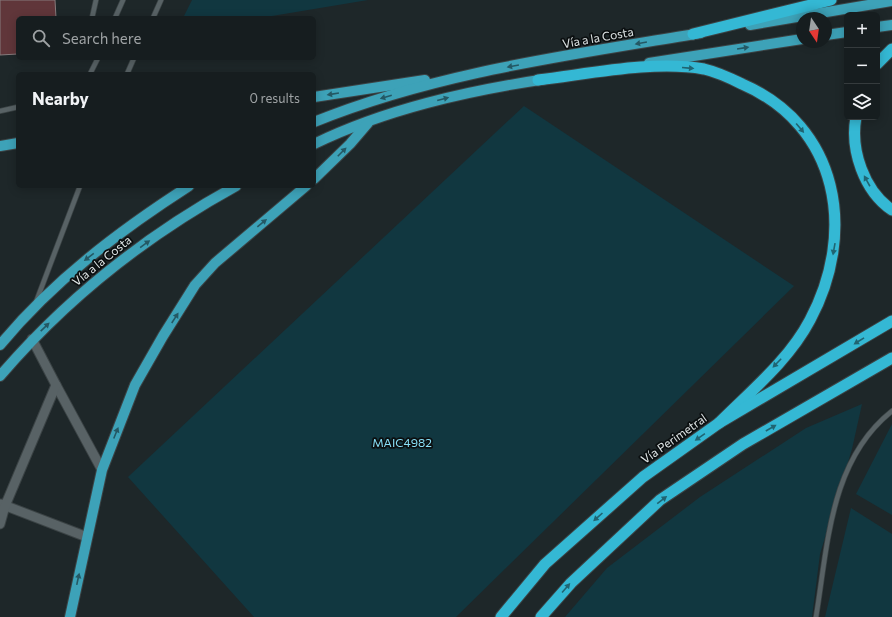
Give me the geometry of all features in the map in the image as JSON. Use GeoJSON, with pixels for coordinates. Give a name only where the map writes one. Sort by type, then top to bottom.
{"type":"FeatureCollection","features":[{"type":"Feature","properties":{"kind":"highway"},"geometry":{"type":"LineString","coordinates":[[693,34],[831,0]]}},
{"type":"Feature","properties":{"kind":"highway"},"geometry":{"type":"LineString","coordinates":[[880,61],[892,49]]}},
{"type":"Feature","properties":{"kind":"highway"},"geometry":{"type":"LineString","coordinates":[[538,80],[654,67],[704,69],[754,89],[773,101],[803,130],[819,155],[828,179],[836,221],[835,242],[830,271],[824,291],[810,320],[793,347],[719,423]]}},
{"type":"Feature","properties":{"kind":"highway"},"geometry":{"type":"LineString","coordinates":[[855,120],[854,125],[856,148],[862,172],[872,190],[892,210]]}},
{"type":"Feature","properties":{"kind":"highway","name":"Vía Perimetral"},"geometry":{"type":"LineString","coordinates":[[501,617],[545,564],[643,477],[719,423],[892,320]]}},
{"type":"Feature","properties":{"kind":"highway"},"geometry":{"type":"LineString","coordinates":[[541,617],[571,583],[660,500],[743,444],[892,358]]}},
{"type":"Feature","properties":{"kind":"main road","name":"Vía a la Costa"},"geometry":{"type":"LineString","coordinates":[[316,121],[351,107],[468,73],[892,1]]}},
{"type":"Feature","properties":{"kind":"main road"},"geometry":{"type":"LineString","coordinates":[[880,27],[892,25]]}},
{"type":"Feature","properties":{"kind":"main road"},"geometry":{"type":"LineString","coordinates":[[832,34],[844,32]]}},
{"type":"Feature","properties":{"kind":"main road"},"geometry":{"type":"LineString","coordinates":[[316,143],[369,122],[466,93],[538,80],[796,40]]}},
{"type":"Feature","properties":{"kind":"main road"},"geometry":{"type":"LineString","coordinates":[[316,97],[468,73]]}},
{"type":"Feature","properties":{"kind":"main road"},"geometry":{"type":"LineString","coordinates":[[316,177],[350,144],[369,122]]}},
{"type":"Feature","properties":{"kind":"main road"},"geometry":{"type":"LineString","coordinates":[[0,146],[16,143]]}},
{"type":"Feature","properties":{"kind":"main road","name":"Vía a la Costa"},"geometry":{"type":"LineString","coordinates":[[0,345],[34,308],[77,266],[150,211],[186,188]]}},
{"type":"Feature","properties":{"kind":"main road","name":"Vía a la Costa"},"geometry":{"type":"LineString","coordinates":[[0,376],[32,339],[93,284],[129,255],[172,224],[233,188]]}},
{"type":"Feature","properties":{"kind":"main road"},"geometry":{"type":"LineString","coordinates":[[70,617],[102,470],[135,385],[163,336],[195,286],[220,258],[304,188]]}},
{"type":"Feature","properties":{"kind":"street"},"geometry":{"type":"LineString","coordinates":[[32,339],[102,470]]}},
{"type":"Feature","properties":{"kind":"street"},"geometry":{"type":"LineString","coordinates":[[0,524],[3,505],[56,384]]}},
{"type":"Feature","properties":{"kind":"street"},"geometry":{"type":"LineString","coordinates":[[3,505],[87,537]]}},
{"type":"Feature","properties":{"kind":"lane"},"geometry":{"type":"LineString","coordinates":[[92,16],[96,0]]}},
{"type":"Feature","properties":{"kind":"lane"},"geometry":{"type":"LineString","coordinates":[[117,16],[123,0]]}},
{"type":"Feature","properties":{"kind":"lane"},"geometry":{"type":"LineString","coordinates":[[154,16],[161,0]]}},
{"type":"Feature","properties":{"kind":"lane"},"geometry":{"type":"LineString","coordinates":[[91,72],[97,60]]}},
{"type":"Feature","properties":{"kind":"lane"},"geometry":{"type":"LineString","coordinates":[[128,72],[133,60]]}},
{"type":"Feature","properties":{"kind":"lane"},"geometry":{"type":"LineString","coordinates":[[0,111],[16,107]]}},
{"type":"Feature","properties":{"kind":"lane"},"geometry":{"type":"LineString","coordinates":[[34,308],[79,188]]}},
{"type":"Feature","properties":{"kind":"lane"},"geometry":{"type":"LineString","coordinates":[[816,617],[838,490],[848,467],[864,439],[878,422],[892,411]]}},
{"type":"Feature","properties":{"kind":"green space"},"geometry":{"type":"Polygon","coordinates":[[[192,0],[368,0],[272,16],[184,16],[192,0]]]}},
{"type":"Feature","properties":{"kind":"green space","name":"MAIC4982"},"geometry":{"type":"Polygon","coordinates":[[[524,106],[794,286],[456,617],[254,617],[128,477],[524,106]]]}},
{"type":"Feature","properties":{"kind":"green space"},"geometry":{"type":"Polygon","coordinates":[[[862,404],[852,449],[820,554],[812,617],[565,617],[607,568],[700,497],[806,428],[862,404]]]}},
{"type":"Feature","properties":{"kind":"green space"},"geometry":{"type":"Polygon","coordinates":[[[892,424],[892,515],[856,494],[892,424]]]}},
{"type":"Feature","properties":{"kind":"green space"},"geometry":{"type":"Polygon","coordinates":[[[851,508],[892,534],[892,617],[825,617],[851,508]]]}},
{"type":"Feature","properties":{"kind":"building"},"geometry":{"type":"Polygon","coordinates":[[[0,0],[55,0],[56,16],[16,16],[16,54],[0,55],[0,0]]]}}]}
